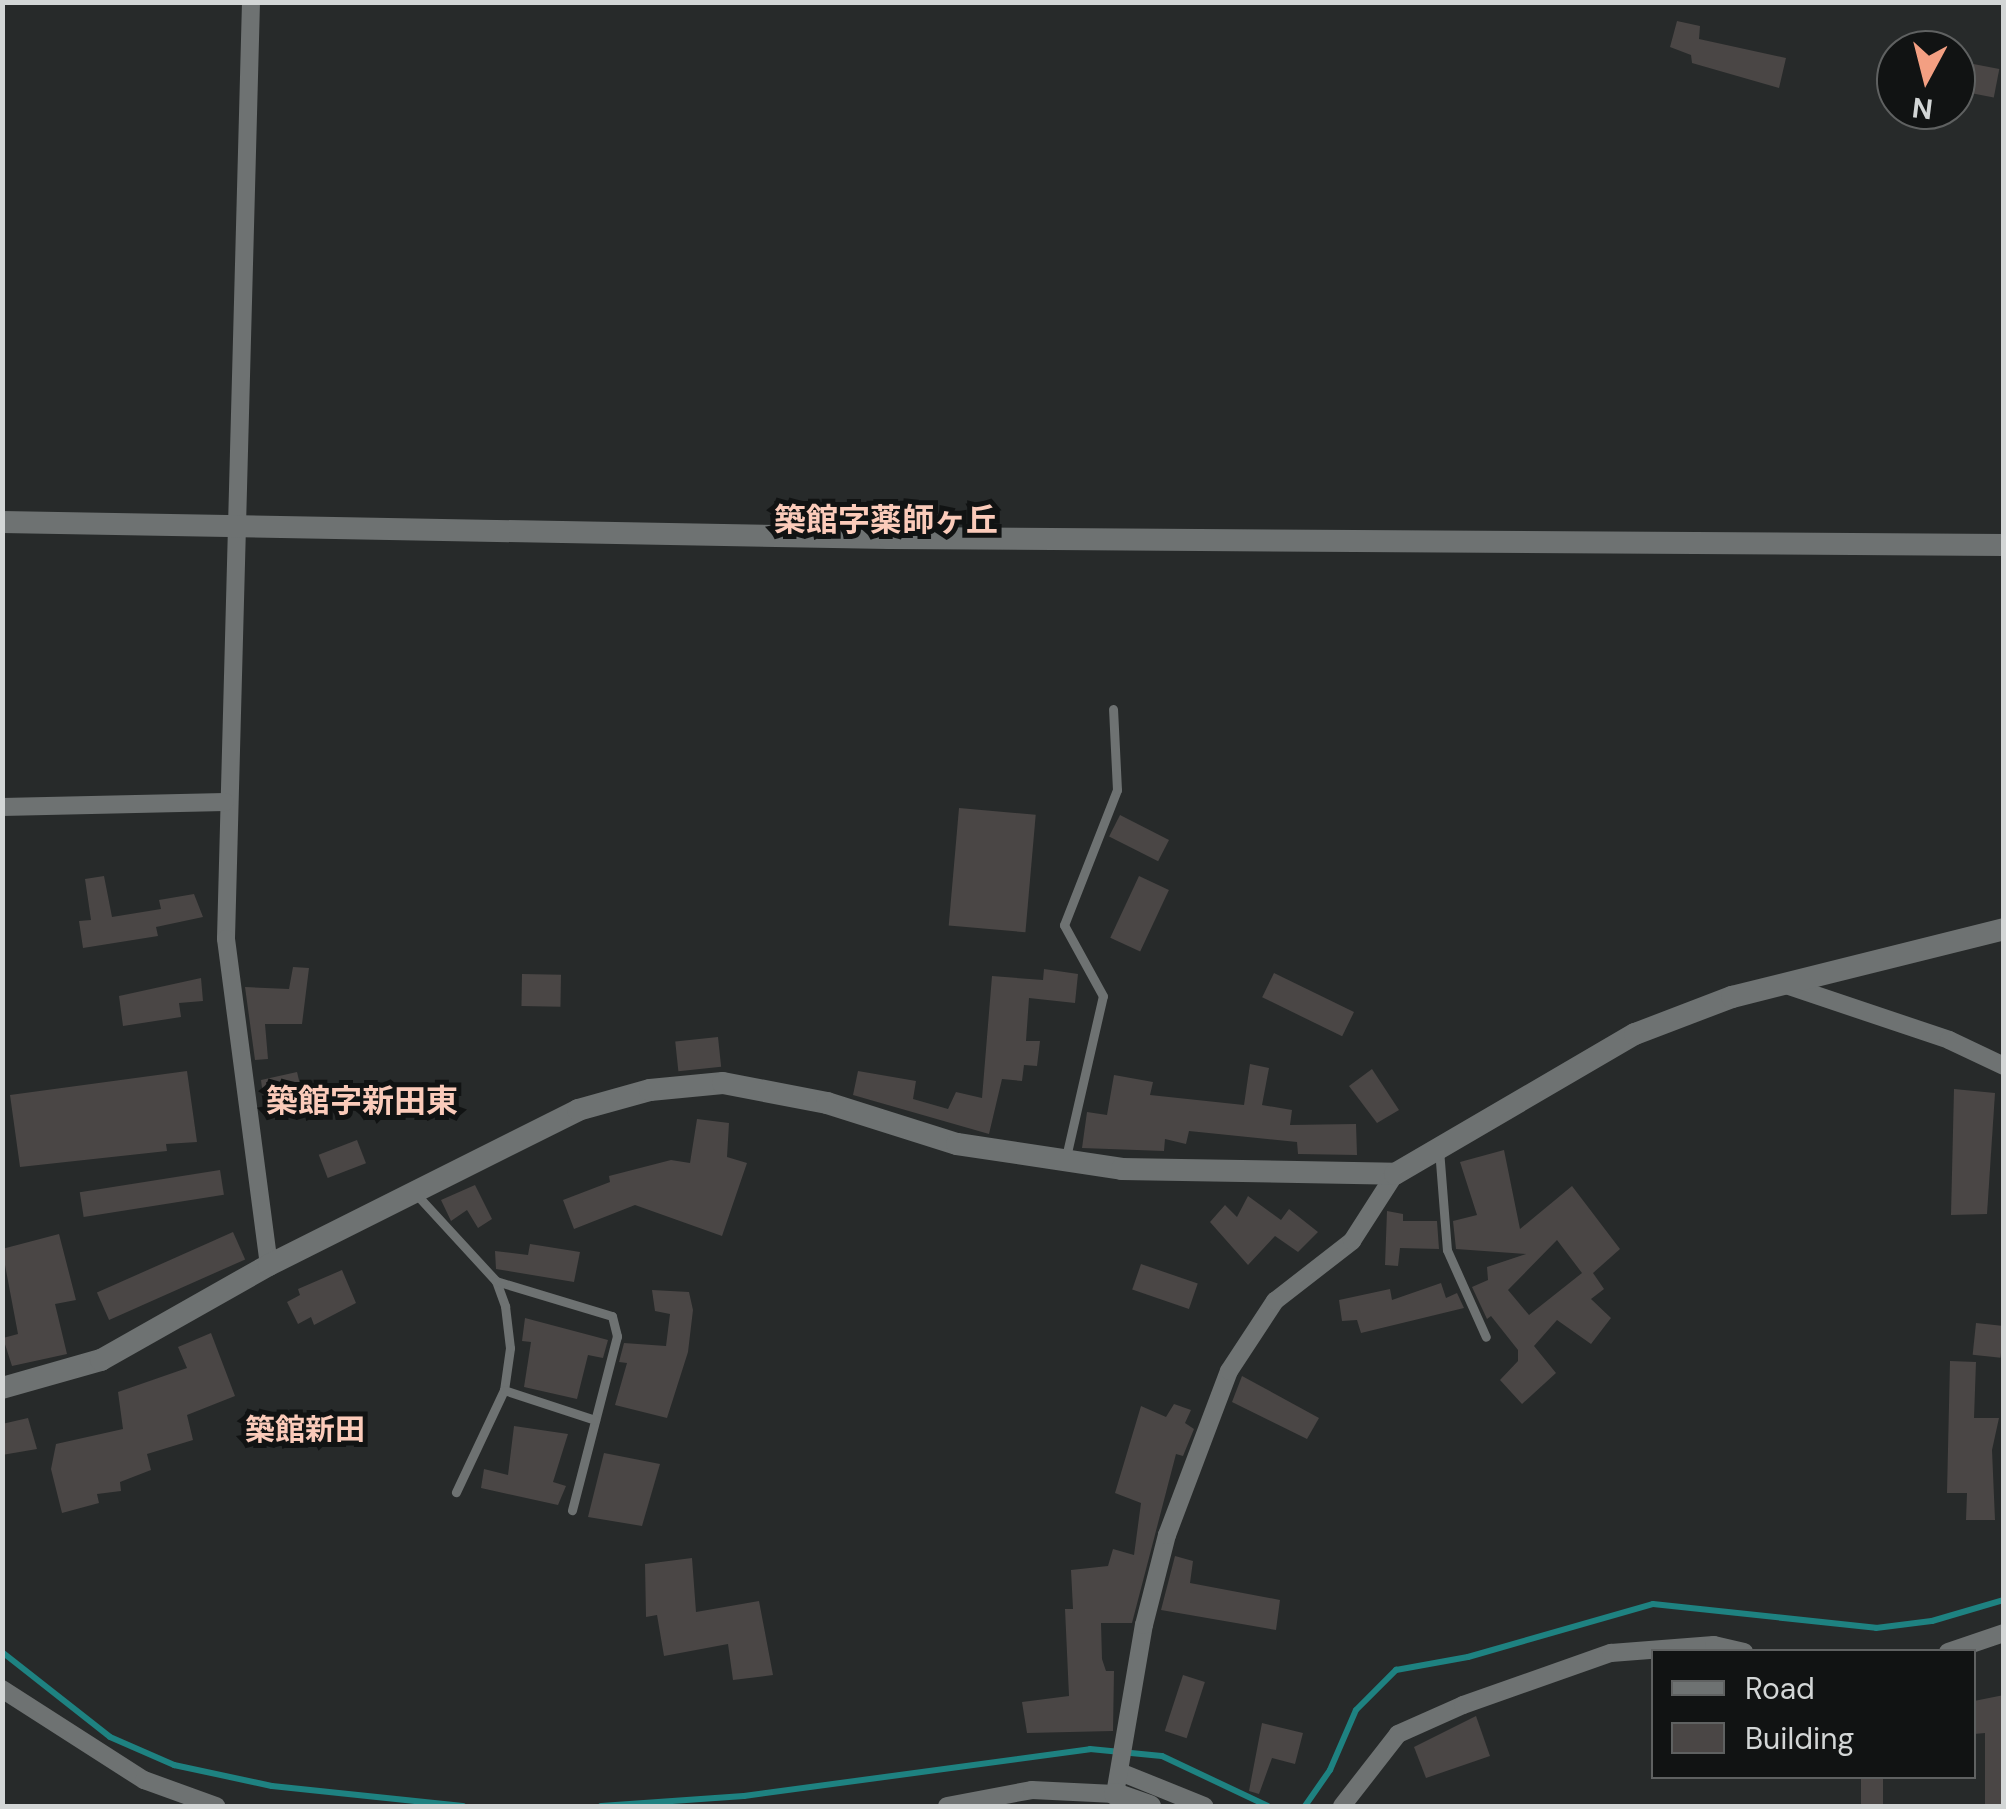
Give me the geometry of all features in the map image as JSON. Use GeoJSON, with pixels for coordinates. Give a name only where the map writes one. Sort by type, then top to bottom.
{"type":"FeatureCollection","features":[{"type":"Feature","properties":{"kind":"street"},"geometry":{"type":"LineString","coordinates":[[251,2],[225,802],[231,1014],[269,1265]]}},
{"type":"Feature","properties":{"kind":"street"},"geometry":{"type":"LineString","coordinates":[[2,522],[908,538],[2004,545]]}},
{"type":"Feature","properties":{"kind":"street"},"geometry":{"type":"LineString","coordinates":[[5,811],[225,802]]}},
{"type":"Feature","properties":{"kind":"street"},"geometry":{"type":"LineString","coordinates":[[1119,1776],[1144,1625],[1167,1535],[1229,1370],[1275,1301],[1352,1242],[1395,1174],[1635,1034],[1783,984],[2004,930]]}},
{"type":"Feature","properties":{"kind":"street"},"geometry":{"type":"LineString","coordinates":[[1783,984],[1949,1040],[2004,1066]]}},
{"type":"Feature","properties":{"kind":"street"},"geometry":{"type":"LineString","coordinates":[[2,1388],[101,1360],[269,1265],[578,1110],[650,1090],[723,1082],[827,1104],[957,1144],[1122,1169],[1395,1174]]}},
{"type":"Feature","properties":{"kind":"street"},"geometry":{"type":"LineString","coordinates":[[1957,1649],[2004,1633]]}},
{"type":"Feature","properties":{"kind":"street"},"geometry":{"type":"LineString","coordinates":[[1662,1649],[1714,1645],[1731,1649]]}},
{"type":"Feature","properties":{"kind":"street"},"geometry":{"type":"LineString","coordinates":[[1342,1806],[1398,1734],[1463,1705],[1610,1653],[1651,1650]]}},
{"type":"Feature","properties":{"kind":"street"},"geometry":{"type":"LineString","coordinates":[[2,1689],[144,1780],[216,1806]]}},
{"type":"Feature","properties":{"kind":"street"},"geometry":{"type":"LineString","coordinates":[[1119,1776],[1150,1806]]}},
{"type":"Feature","properties":{"kind":"street"},"geometry":{"type":"LineString","coordinates":[[947,1806],[1119,1776],[1204,1806]]}},
{"type":"Feature","properties":{"kind":"lane"},"geometry":{"type":"LineString","coordinates":[[1066,1160],[1103,996],[1064,925],[1117,790],[1113,709]]}},
{"type":"Feature","properties":{"kind":"lane"},"geometry":{"type":"LineString","coordinates":[[1439,1149],[1447,1250],[1486,1338]]}},
{"type":"Feature","properties":{"kind":"lane"},"geometry":{"type":"LineString","coordinates":[[414,1192],[496,1281],[612,1316],[617,1336],[572,1510]]}},
{"type":"Feature","properties":{"kind":"lane"},"geometry":{"type":"LineString","coordinates":[[456,1492],[504,1390],[510,1348],[496,1281]]}},
{"type":"Feature","properties":{"kind":"lane"},"geometry":{"type":"LineString","coordinates":[[504,1390],[595,1420]]}},
{"type":"Feature","properties":{"kind":"building"},"geometry":{"type":"Polygon","coordinates":[[[1677,21],[1700,26],[1699,39],[1786,58],[1779,88],[1692,63],[1691,55],[1670,47],[1677,21]]]}},
{"type":"Feature","properties":{"kind":"building"},"geometry":{"type":"Polygon","coordinates":[[[1976,65],[1999,69],[1994,98],[1976,94],[1976,65]]]}},
{"type":"Feature","properties":{"kind":"building"},"geometry":{"type":"Polygon","coordinates":[[[959,808],[1036,815],[1025,932],[949,926],[959,808]]]}},
{"type":"Feature","properties":{"kind":"building"},"geometry":{"type":"Polygon","coordinates":[[[1120,815],[1169,840],[1158,861],[1109,836],[1120,815]]]}},
{"type":"Feature","properties":{"kind":"building"},"geometry":{"type":"Polygon","coordinates":[[[104,876],[112,917],[161,909],[159,900],[194,894],[203,917],[156,927],[158,936],[83,948],[79,921],[91,920],[85,879],[104,876]]]}},
{"type":"Feature","properties":{"kind":"building"},"geometry":{"type":"Polygon","coordinates":[[[1139,876],[1169,890],[1140,952],[1110,938],[1139,876]]]}},
{"type":"Feature","properties":{"kind":"building"},"geometry":{"type":"Polygon","coordinates":[[[293,967],[309,968],[302,1024],[265,1024],[268,1059],[255,1060],[245,987],[289,989],[293,967]]]}},
{"type":"Feature","properties":{"kind":"building"},"geometry":{"type":"Polygon","coordinates":[[[1044,969],[1078,974],[1075,1003],[1029,998],[1026,1041],[1040,1041],[1037,1066],[1024,1065],[1022,1081],[1002,1079],[989,1134],[853,1095],[858,1071],[916,1081],[913,1099],[948,1109],[956,1092],[982,1098],[992,976],[1043,980],[1044,969]]]}},
{"type":"Feature","properties":{"kind":"building"},"geometry":{"type":"Polygon","coordinates":[[[1274,973],[1354,1012],[1342,1036],[1262,997],[1274,973]]]}},
{"type":"Feature","properties":{"kind":"building"},"geometry":{"type":"Polygon","coordinates":[[[522,974],[561,975],[560,1007],[521,1006],[522,974]]]}},
{"type":"Feature","properties":{"kind":"building"},"geometry":{"type":"Polygon","coordinates":[[[201,978],[203,1001],[179,1003],[181,1017],[123,1026],[119,996],[201,978]]]}},
{"type":"Feature","properties":{"kind":"building"},"geometry":{"type":"Polygon","coordinates":[[[718,1037],[721,1067],[678,1071],[675,1041],[718,1037]]]}},
{"type":"Feature","properties":{"kind":"building"},"geometry":{"type":"Polygon","coordinates":[[[1250,1064],[1269,1068],[1262,1105],[1292,1110],[1290,1125],[1356,1124],[1357,1155],[1298,1154],[1297,1142],[1189,1131],[1186,1144],[1165,1139],[1164,1151],[1082,1148],[1087,1112],[1107,1115],[1114,1075],[1153,1082],[1150,1095],[1244,1105],[1250,1064]]]}},
{"type":"Feature","properties":{"kind":"building"},"geometry":{"type":"Polygon","coordinates":[[[1372,1069],[1399,1110],[1377,1123],[1349,1086],[1372,1069]]]}},
{"type":"Feature","properties":{"kind":"building"},"geometry":{"type":"Polygon","coordinates":[[[187,1071],[197,1142],[166,1144],[167,1151],[20,1167],[10,1095],[187,1071]]]}},
{"type":"Feature","properties":{"kind":"building"},"geometry":{"type":"Polygon","coordinates":[[[297,1072],[303,1097],[264,1103],[261,1080],[297,1072]]]}},
{"type":"Feature","properties":{"kind":"building"},"geometry":{"type":"Polygon","coordinates":[[[1954,1089],[1995,1093],[1987,1214],[1951,1215],[1954,1089]]]}},
{"type":"Feature","properties":{"kind":"building"},"geometry":{"type":"Polygon","coordinates":[[[697,1119],[729,1123],[727,1157],[747,1163],[722,1236],[635,1205],[574,1229],[563,1200],[610,1182],[609,1176],[671,1160],[690,1163],[697,1119]]]}},
{"type":"Feature","properties":{"kind":"building"},"geometry":{"type":"Polygon","coordinates":[[[357,1140],[366,1163],[328,1178],[319,1155],[357,1140]]]}},
{"type":"Feature","properties":{"kind":"building"},"geometry":{"type":"Polygon","coordinates":[[[1504,1150],[1520,1229],[1572,1186],[1620,1249],[1593,1273],[1604,1289],[1591,1299],[1611,1318],[1591,1344],[1557,1320],[1534,1346],[1556,1373],[1522,1404],[1500,1380],[1518,1361],[1518,1350],[1491,1316],[1487,1319],[1472,1287],[1488,1280],[1487,1267],[1526,1254],[1456,1249],[1453,1221],[1477,1215],[1460,1162],[1504,1150]],[[1557,1240],[1508,1290],[1529,1315],[1582,1273],[1557,1240]]]}},
{"type":"Feature","properties":{"kind":"building"},"geometry":{"type":"Polygon","coordinates":[[[220,1170],[224,1195],[84,1217],[80,1192],[220,1170]]]}},
{"type":"Feature","properties":{"kind":"building"},"geometry":{"type":"Polygon","coordinates":[[[475,1185],[492,1219],[478,1228],[467,1210],[451,1221],[441,1200],[475,1185]]]}},
{"type":"Feature","properties":{"kind":"building"},"geometry":{"type":"Polygon","coordinates":[[[1248,1196],[1281,1220],[1289,1209],[1318,1232],[1298,1252],[1275,1236],[1248,1265],[1210,1222],[1225,1205],[1237,1217],[1248,1196]]]}},
{"type":"Feature","properties":{"kind":"building"},"geometry":{"type":"Polygon","coordinates":[[[1387,1211],[1403,1214],[1403,1221],[1437,1221],[1439,1249],[1400,1248],[1398,1266],[1385,1265],[1387,1211]]]}},
{"type":"Feature","properties":{"kind":"building"},"geometry":{"type":"Polygon","coordinates":[[[233,1232],[245,1259],[109,1320],[97,1293],[233,1232]]]}},
{"type":"Feature","properties":{"kind":"building"},"geometry":{"type":"Polygon","coordinates":[[[59,1234],[76,1300],[55,1304],[67,1354],[12,1366],[3,1338],[18,1334],[2,1249],[59,1234]]]}},
{"type":"Feature","properties":{"kind":"building"},"geometry":{"type":"Polygon","coordinates":[[[530,1244],[580,1252],[574,1282],[496,1269],[495,1251],[528,1255],[530,1244]]]}},
{"type":"Feature","properties":{"kind":"building"},"geometry":{"type":"Polygon","coordinates":[[[1141,1264],[1198,1284],[1189,1309],[1132,1290],[1141,1264]]]}},
{"type":"Feature","properties":{"kind":"building"},"geometry":{"type":"Polygon","coordinates":[[[342,1270],[356,1303],[314,1325],[311,1317],[298,1324],[287,1302],[300,1295],[298,1289],[342,1270]]]}},
{"type":"Feature","properties":{"kind":"building"},"geometry":{"type":"Polygon","coordinates":[[[1441,1283],[1446,1298],[1457,1293],[1464,1308],[1361,1333],[1357,1320],[1342,1321],[1339,1300],[1390,1289],[1392,1300],[1441,1283]]]}},
{"type":"Feature","properties":{"kind":"building"},"geometry":{"type":"Polygon","coordinates":[[[652,1290],[689,1292],[693,1310],[688,1352],[667,1418],[615,1405],[627,1363],[619,1362],[624,1343],[666,1346],[670,1314],[655,1311],[652,1290]]]}},
{"type":"Feature","properties":{"kind":"building"},"geometry":{"type":"Polygon","coordinates":[[[525,1318],[608,1340],[603,1358],[588,1355],[577,1399],[524,1387],[531,1342],[522,1341],[525,1318]]]}},
{"type":"Feature","properties":{"kind":"building"},"geometry":{"type":"Polygon","coordinates":[[[1976,1323],[2004,1326],[2001,1358],[1973,1355],[1976,1323]]]}},
{"type":"Feature","properties":{"kind":"building"},"geometry":{"type":"Polygon","coordinates":[[[211,1333],[235,1396],[187,1415],[193,1440],[147,1454],[151,1470],[120,1482],[121,1491],[97,1494],[99,1503],[62,1513],[51,1469],[56,1444],[123,1429],[118,1392],[187,1368],[178,1347],[211,1333]]]}},
{"type":"Feature","properties":{"kind":"building"},"geometry":{"type":"Polygon","coordinates":[[[1950,1361],[1976,1362],[1974,1418],[1999,1418],[1992,1450],[1995,1520],[1966,1520],[1967,1493],[1947,1493],[1950,1361]]]}},
{"type":"Feature","properties":{"kind":"building"},"geometry":{"type":"Polygon","coordinates":[[[1242,1376],[1319,1418],[1307,1439],[1232,1402],[1242,1376]]]}},
{"type":"Feature","properties":{"kind":"building"},"geometry":{"type":"Polygon","coordinates":[[[1174,1404],[1191,1410],[1185,1423],[1194,1429],[1183,1456],[1176,1454],[1132,1623],[1101,1623],[1102,1659],[1106,1671],[1114,1671],[1113,1731],[1027,1733],[1022,1702],[1069,1696],[1065,1609],[1073,1609],[1071,1570],[1108,1566],[1113,1549],[1134,1555],[1141,1503],[1115,1493],[1141,1406],[1166,1417],[1174,1404]]]}},
{"type":"Feature","properties":{"kind":"building"},"geometry":{"type":"Polygon","coordinates":[[[28,1418],[37,1449],[2,1455],[2,1424],[28,1418]]]}},
{"type":"Feature","properties":{"kind":"building"},"geometry":{"type":"Polygon","coordinates":[[[514,1426],[568,1434],[553,1482],[566,1486],[558,1505],[481,1488],[484,1469],[508,1475],[514,1426]]]}},
{"type":"Feature","properties":{"kind":"building"},"geometry":{"type":"Polygon","coordinates":[[[604,1453],[660,1464],[642,1526],[588,1517],[604,1453]]]}},
{"type":"Feature","properties":{"kind":"building"},"geometry":{"type":"Polygon","coordinates":[[[1175,1556],[1193,1561],[1190,1583],[1280,1600],[1276,1630],[1161,1610],[1175,1556]]]}},
{"type":"Feature","properties":{"kind":"building"},"geometry":{"type":"Polygon","coordinates":[[[692,1558],[696,1612],[759,1601],[773,1675],[733,1680],[728,1644],[664,1656],[657,1615],[646,1617],[645,1564],[692,1558]]]}},
{"type":"Feature","properties":{"kind":"building"},"geometry":{"type":"Polygon","coordinates":[[[1183,1675],[1205,1682],[1187,1738],[1165,1731],[1183,1675]]]}},
{"type":"Feature","properties":{"kind":"building"},"geometry":{"type":"Polygon","coordinates":[[[2004,1695],[2004,1806],[1985,1806],[1985,1733],[1976,1734],[1976,1701],[2004,1695]]]}},
{"type":"Feature","properties":{"kind":"building"},"geometry":{"type":"Polygon","coordinates":[[[1476,1716],[1490,1756],[1426,1778],[1414,1747],[1476,1716]]]}},
{"type":"Feature","properties":{"kind":"building"},"geometry":{"type":"Polygon","coordinates":[[[1262,1723],[1303,1733],[1295,1764],[1272,1758],[1259,1794],[1249,1791],[1262,1723]]]}},
{"type":"Feature","properties":{"kind":"building"},"geometry":{"type":"Polygon","coordinates":[[[1861,1779],[1883,1779],[1883,1806],[1861,1806],[1861,1779]]]}},
{"type":"Feature","properties":{"kind":"waterway"},"geometry":{"type":"LineString","coordinates":[[1305,1806],[1330,1770],[1356,1710],[1396,1670],[1468,1657],[1653,1604],[1876,1628],[1932,1621],[2004,1600]]}},
{"type":"Feature","properties":{"kind":"waterway"},"geometry":{"type":"LineString","coordinates":[[2,1652],[110,1737],[174,1765],[272,1786],[463,1806]]}},
{"type":"Feature","properties":{"kind":"waterway"},"geometry":{"type":"LineString","coordinates":[[601,1806],[744,1796],[1090,1749],[1162,1756],[1268,1806]]}},
{"type":"Feature","properties":{"kind":"district","name":"築館字薬師ヶ丘"},"geometry":{"type":"Point","coordinates":[886,520]}},
{"type":"Feature","properties":{"kind":"district","name":"築館字新田東"},"geometry":{"type":"Point","coordinates":[362,1101]}},
{"type":"Feature","properties":{"kind":"district","name":"築館新田"},"geometry":{"type":"Point","coordinates":[305,1430]}}]}
